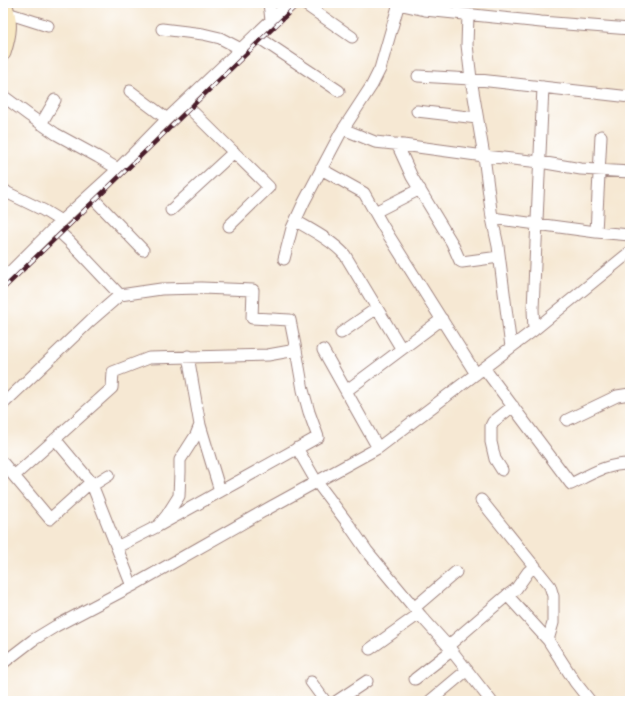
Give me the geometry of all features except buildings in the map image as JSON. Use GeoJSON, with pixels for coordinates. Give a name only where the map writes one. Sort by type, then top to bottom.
{"type":"FeatureCollection","features":[{"type":"Feature","properties":{"kind":"street"},"geometry":{"type":"LineString","coordinates":[[269,3],[271,20]]}},
{"type":"Feature","properties":{"kind":"street"},"geometry":{"type":"LineString","coordinates":[[3,279],[118,169],[167,119],[289,3]]}},
{"type":"Feature","properties":{"kind":"street"},"geometry":{"type":"LineString","coordinates":[[303,3],[352,37]]}},
{"type":"Feature","properties":{"kind":"street"},"geometry":{"type":"LineString","coordinates":[[284,259],[292,228],[304,202],[343,129],[372,85],[380,69],[399,4],[425,10],[468,15],[630,29]]}},
{"type":"Feature","properties":{"kind":"street"},"geometry":{"type":"LineString","coordinates":[[5,8],[48,26]]}},
{"type":"Feature","properties":{"kind":"street"},"geometry":{"type":"LineString","coordinates":[[3,53],[8,38],[9,25],[5,8]]}},
{"type":"Feature","properties":{"kind":"street"},"geometry":{"type":"LineString","coordinates":[[468,15],[467,45],[471,79],[484,156],[492,218],[498,246],[511,347]]}},
{"type":"Feature","properties":{"kind":"street"},"geometry":{"type":"LineString","coordinates":[[162,29],[203,34],[220,38],[241,49]]}},
{"type":"Feature","properties":{"kind":"street"},"geometry":{"type":"LineString","coordinates":[[255,35],[339,91]]}},
{"type":"Feature","properties":{"kind":"street"},"geometry":{"type":"LineString","coordinates":[[418,76],[471,79],[630,97]]}},
{"type":"Feature","properties":{"kind":"street"},"geometry":{"type":"LineString","coordinates":[[534,330],[533,309],[543,87]]}},
{"type":"Feature","properties":{"kind":"street"},"geometry":{"type":"LineString","coordinates":[[130,91],[167,119]]}},
{"type":"Feature","properties":{"kind":"street"},"geometry":{"type":"LineString","coordinates":[[3,96],[56,134],[118,169]]}},
{"type":"Feature","properties":{"kind":"street"},"geometry":{"type":"LineString","coordinates":[[41,124],[55,100]]}},
{"type":"Feature","properties":{"kind":"street"},"geometry":{"type":"LineString","coordinates":[[184,103],[269,187],[229,226]]}},
{"type":"Feature","properties":{"kind":"street"},"geometry":{"type":"LineString","coordinates":[[417,111],[477,118]]}},
{"type":"Feature","properties":{"kind":"street"},"geometry":{"type":"LineString","coordinates":[[343,129],[375,142],[540,162],[581,169],[630,172]]}},
{"type":"Feature","properties":{"kind":"street"},"geometry":{"type":"LineString","coordinates":[[596,232],[601,136]]}},
{"type":"Feature","properties":{"kind":"street"},"geometry":{"type":"LineString","coordinates":[[397,144],[412,177],[452,243],[460,261],[499,257]]}},
{"type":"Feature","properties":{"kind":"street"},"geometry":{"type":"LineString","coordinates":[[171,210],[234,152]]}},
{"type":"Feature","properties":{"kind":"street"},"geometry":{"type":"LineString","coordinates":[[321,169],[364,193],[442,319],[480,371],[513,406],[571,484],[600,469],[630,464]]}},
{"type":"Feature","properties":{"kind":"street"},"geometry":{"type":"LineString","coordinates":[[3,189],[8,193],[43,210],[58,225],[70,242],[120,295]]}},
{"type":"Feature","properties":{"kind":"street"},"geometry":{"type":"LineString","coordinates":[[375,212],[420,189]]}},
{"type":"Feature","properties":{"kind":"street"},"geometry":{"type":"LineString","coordinates":[[90,195],[143,250]]}},
{"type":"Feature","properties":{"kind":"street"},"geometry":{"type":"LineString","coordinates":[[492,218],[630,235]]}},
{"type":"Feature","properties":{"kind":"street"},"geometry":{"type":"LineString","coordinates":[[296,221],[326,239],[345,255],[401,348]]}},
{"type":"Feature","properties":{"kind":"street"},"geometry":{"type":"LineString","coordinates":[[3,662],[33,640],[107,598],[132,586],[316,481],[378,448],[534,330],[630,252]]}},
{"type":"Feature","properties":{"kind":"street"},"geometry":{"type":"LineString","coordinates":[[3,404],[90,321],[120,295],[162,289],[201,288],[253,290],[252,318],[290,320],[303,390],[318,436],[158,526],[117,547]]}},
{"type":"Feature","properties":{"kind":"street"},"geometry":{"type":"LineString","coordinates":[[341,333],[377,308]]}},
{"type":"Feature","properties":{"kind":"street"},"geometry":{"type":"LineString","coordinates":[[346,390],[442,319]]}},
{"type":"Feature","properties":{"kind":"street"},"geometry":{"type":"LineString","coordinates":[[14,476],[112,388],[113,372],[149,358],[268,355],[296,350]]}},
{"type":"Feature","properties":{"kind":"street"},"geometry":{"type":"LineString","coordinates":[[323,350],[378,448]]}},
{"type":"Feature","properties":{"kind":"street"},"geometry":{"type":"LineString","coordinates":[[188,356],[200,425],[220,491]]}},
{"type":"Feature","properties":{"kind":"street"},"geometry":{"type":"LineString","coordinates":[[567,420],[617,396],[630,394]]}},
{"type":"Feature","properties":{"kind":"street"},"geometry":{"type":"LineString","coordinates":[[502,470],[495,459],[491,442],[491,426],[493,422],[513,406]]}},
{"type":"Feature","properties":{"kind":"street"},"geometry":{"type":"LineString","coordinates":[[158,526],[179,496],[180,460],[196,435],[200,425]]}},
{"type":"Feature","properties":{"kind":"street"},"geometry":{"type":"LineString","coordinates":[[55,439],[92,484],[132,586]]}},
{"type":"Feature","properties":{"kind":"street"},"geometry":{"type":"LineString","coordinates":[[297,448],[316,481],[367,551],[416,611],[450,649],[491,701]]}},
{"type":"Feature","properties":{"kind":"street"},"geometry":{"type":"LineString","coordinates":[[3,463],[50,519],[92,484],[108,475]]}},
{"type":"Feature","properties":{"kind":"street"},"geometry":{"type":"LineString","coordinates":[[481,500],[550,586],[553,596],[553,623],[548,640]]}},
{"type":"Feature","properties":{"kind":"street"},"geometry":{"type":"LineString","coordinates":[[414,679],[450,649],[507,595],[516,589],[528,572],[535,566]]}},
{"type":"Feature","properties":{"kind":"street"},"geometry":{"type":"LineString","coordinates":[[370,649],[416,611],[456,572]]}},
{"type":"Feature","properties":{"kind":"street"},"geometry":{"type":"LineString","coordinates":[[507,595],[548,640],[575,682],[590,701]]}},
{"type":"Feature","properties":{"kind":"street"},"geometry":{"type":"LineString","coordinates":[[430,701],[467,670]]}},
{"type":"Feature","properties":{"kind":"street"},"geometry":{"type":"LineString","coordinates":[[337,701],[367,681]]}},
{"type":"Feature","properties":{"kind":"street"},"geometry":{"type":"LineString","coordinates":[[310,682],[325,701]]}},
{"type":"Feature","properties":{"kind":"railway"},"geometry":{"type":"LineString","coordinates":[[3,289],[299,3]]}}]}
